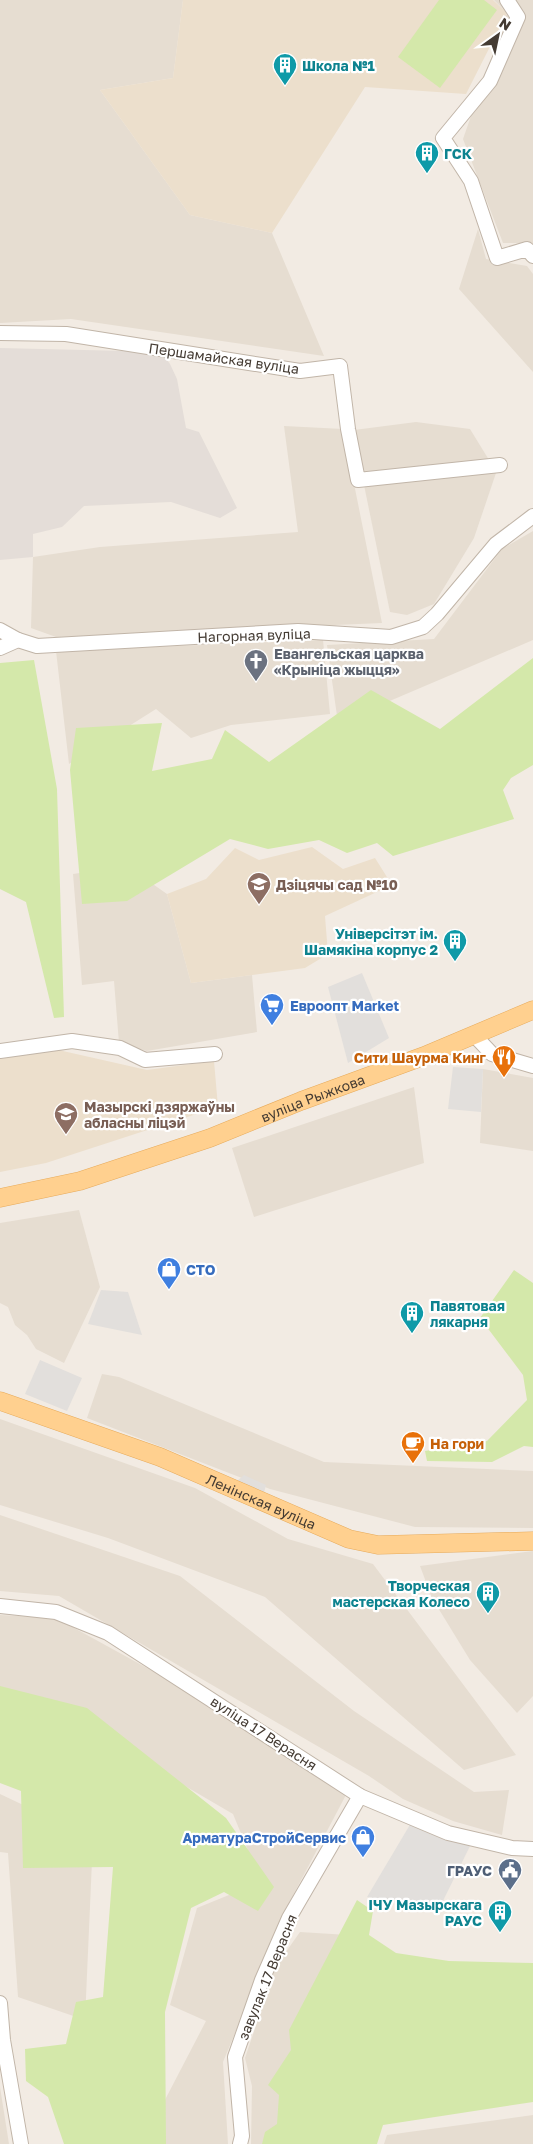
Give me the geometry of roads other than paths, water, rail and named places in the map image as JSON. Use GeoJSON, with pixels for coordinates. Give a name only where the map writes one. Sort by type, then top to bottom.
{"type":"FeatureCollection","features":[{"type":"Feature","properties":{"kind":"main road","name":"вуліца Рыжкова"},"geometry":{"type":"LineString","coordinates":[[0,1198],[80,1181],[210,1138],[474,1035],[533,1010]]}},
{"type":"Feature","properties":{"kind":"main road","name":"Ленінская вуліца"},"geometry":{"type":"LineString","coordinates":[[0,1400],[160,1457],[349,1539],[378,1545],[533,1541]]}},
{"type":"Feature","properties":{"kind":"street"},"geometry":{"type":"LineString","coordinates":[[507,0],[518,17],[490,81],[443,138],[471,181],[497,258],[527,249],[533,256]]}},
{"type":"Feature","properties":{"kind":"street","name":"Першамайская вуліца"},"geometry":{"type":"LineString","coordinates":[[0,333],[66,334],[300,371],[340,366],[348,430],[358,480],[500,465]]}},
{"type":"Feature","properties":{"kind":"street","name":"Нагорная вуліца"},"geometry":{"type":"LineString","coordinates":[[0,630],[18,640],[38,646],[298,631],[391,637],[423,627],[437,614],[496,544],[533,516]]}},
{"type":"Feature","properties":{"kind":"street"},"geometry":{"type":"LineString","coordinates":[[0,648],[18,640]]}},
{"type":"Feature","properties":{"kind":"street"},"geometry":{"type":"LineString","coordinates":[[474,1035],[492,1054],[533,1066]]}},
{"type":"Feature","properties":{"kind":"street"},"geometry":{"type":"LineString","coordinates":[[0,1051],[72,1041],[120,1048],[145,1060],[214,1054]]}},
{"type":"Feature","properties":{"kind":"street","name":"вуліца 17 Верасня"},"geometry":{"type":"LineString","coordinates":[[0,1606],[56,1612],[108,1634],[360,1796],[448,1833],[512,1848],[533,1849]]}},
{"type":"Feature","properties":{"kind":"street","name":"завулак 17 Верасня"},"geometry":{"type":"LineString","coordinates":[[240,2144],[242,2136],[235,2057],[262,1980],[289,1918],[360,1796]]}},
{"type":"Feature","properties":{"kind":"street"},"geometry":{"type":"LineString","coordinates":[[0,2003],[3,2040],[21,2144]]}},
{"type":"Feature","properties":{"kind":"place","name":"Школа №1"},"geometry":{"type":"Point","coordinates":[285,86]}},
{"type":"Feature","properties":{"kind":"place","name":"ГСК"},"geometry":{"type":"Point","coordinates":[427,174]}},
{"type":"Feature","properties":{"kind":"place","name":"Евангельская царква «Крыніца жыцця»"},"geometry":{"type":"Point","coordinates":[256,682]}},
{"type":"Feature","properties":{"kind":"place","name":"Дзіцячы сад №10"},"geometry":{"type":"Point","coordinates":[259,905]}},
{"type":"Feature","properties":{"kind":"place","name":"Універсітэт ім. Шамякіна корпус 2"},"geometry":{"type":"Point","coordinates":[455,962]}},
{"type":"Feature","properties":{"kind":"place","name":"Евроопт Market"},"geometry":{"type":"Point","coordinates":[272,1026]}},
{"type":"Feature","properties":{"kind":"place","name":"Сити Шаурма Кинг"},"geometry":{"type":"Point","coordinates":[504,1078]}},
{"type":"Feature","properties":{"kind":"place","name":"Мазырскі дзяржаўны абласны ліцэй"},"geometry":{"type":"Point","coordinates":[66,1135]}},
{"type":"Feature","properties":{"kind":"place","name":"СТО"},"geometry":{"type":"Point","coordinates":[169,1290]}},
{"type":"Feature","properties":{"kind":"place","name":"Павятовая лякарня"},"geometry":{"type":"Point","coordinates":[412,1334]}},
{"type":"Feature","properties":{"kind":"place","name":"На гори"},"geometry":{"type":"Point","coordinates":[413,1464]}},
{"type":"Feature","properties":{"kind":"place","name":"Творческая мастерская Колесо"},"geometry":{"type":"Point","coordinates":[488,1614]}},
{"type":"Feature","properties":{"kind":"place","name":"АрматураСтройСервис"},"geometry":{"type":"Point","coordinates":[363,1858]}},
{"type":"Feature","properties":{"kind":"place","name":"ГРАУС"},"geometry":{"type":"Point","coordinates":[510,1891]}},
{"type":"Feature","properties":{"kind":"place","name":"ІЧУ Мазырскага РАУС"},"geometry":{"type":"Point","coordinates":[500,1933]}}]}
